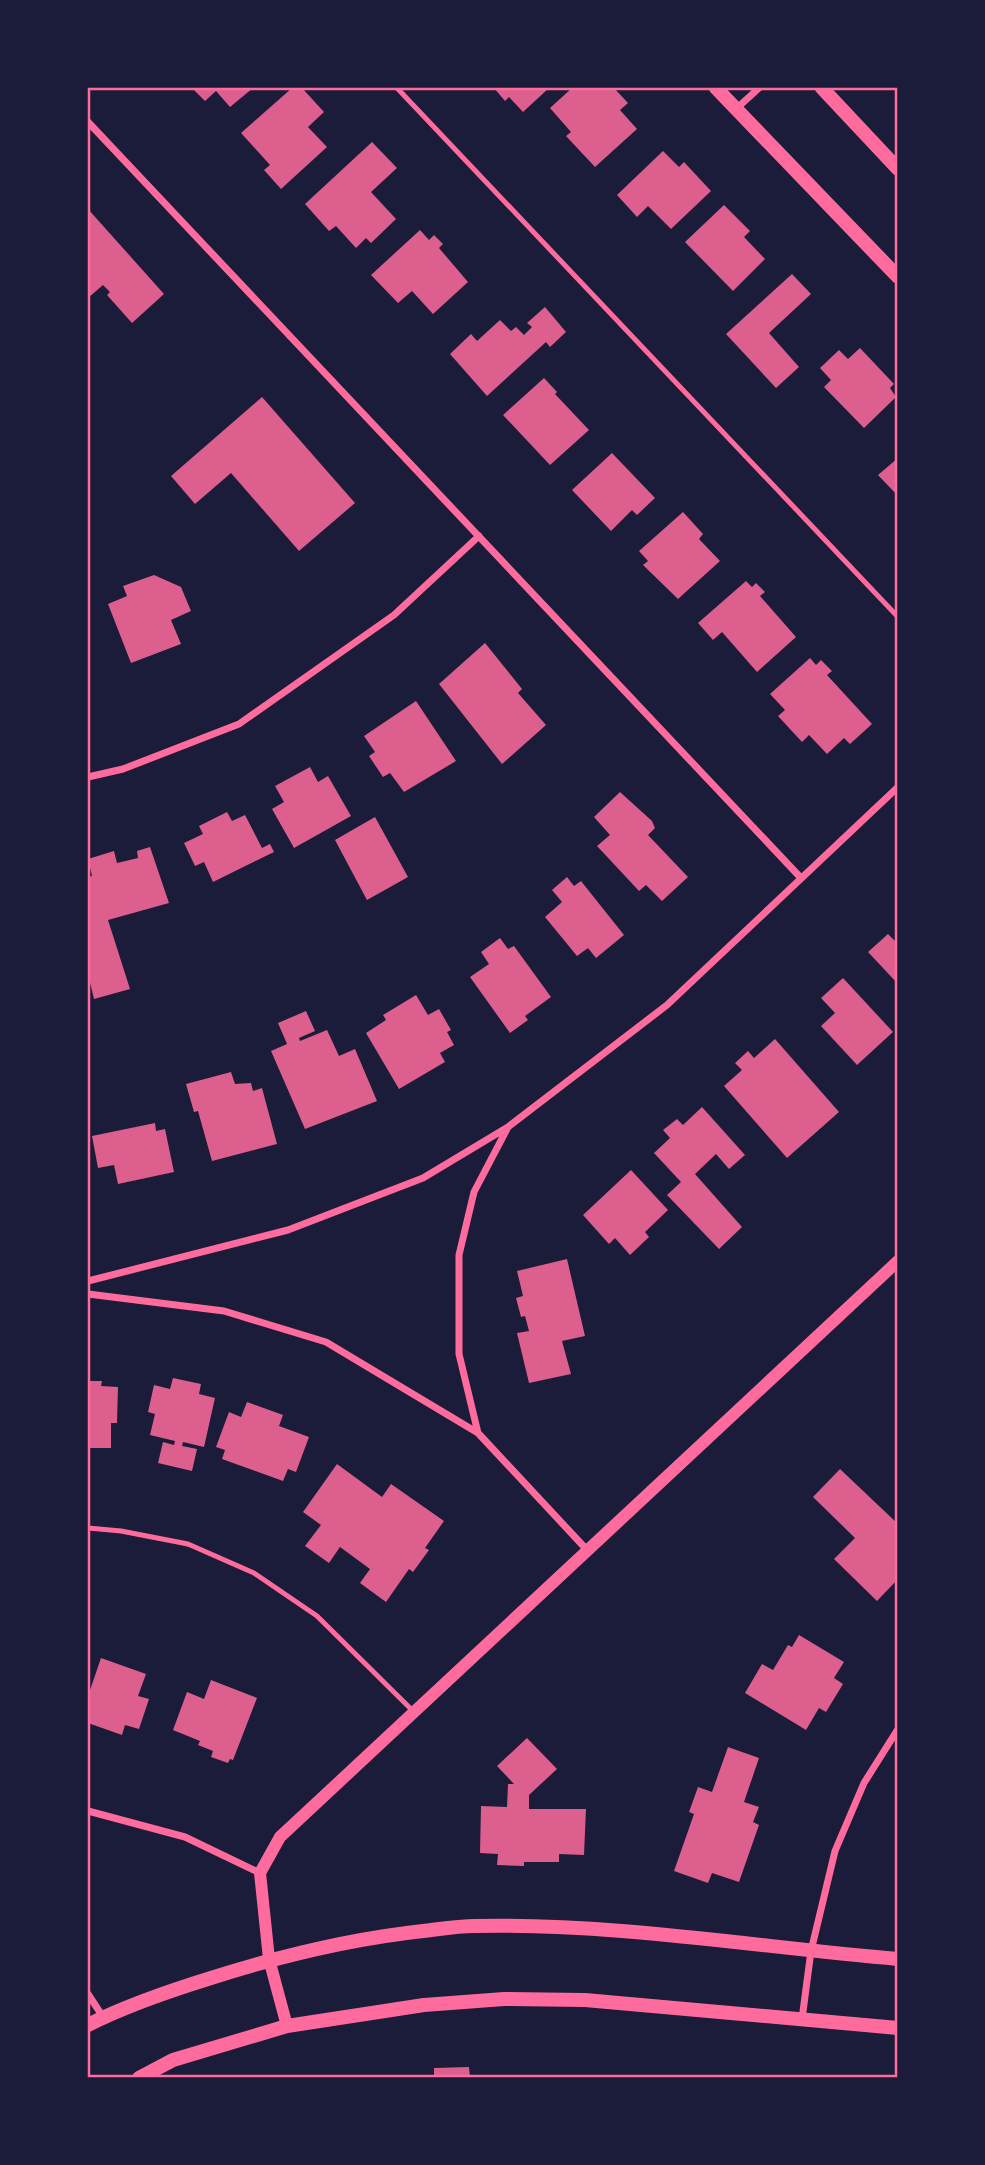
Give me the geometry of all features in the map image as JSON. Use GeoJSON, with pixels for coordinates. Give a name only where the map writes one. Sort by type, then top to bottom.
{"type":"FeatureCollection","features":[{"type":"Feature","properties":{"kind":"main road"},"geometry":{"type":"LineString","coordinates":[[716,88],[898,277]]}},
{"type":"Feature","properties":{"kind":"main road"},"geometry":{"type":"LineString","coordinates":[[822,88],[898,169]]}},
{"type":"Feature","properties":{"kind":"main road"},"geometry":{"type":"LineString","coordinates":[[88,2025],[179,1987],[270,1959],[377,1936],[473,1926],[570,1927],[668,1934],[898,1959]]}},
{"type":"Feature","properties":{"kind":"main road"},"geometry":{"type":"LineString","coordinates":[[139,2077],[173,2060],[288,2026],[424,2006],[504,1999],[585,2000],[898,2028]]}},
{"type":"Feature","properties":{"kind":"street"},"geometry":{"type":"LineString","coordinates":[[736,109],[759,88]]}},
{"type":"Feature","properties":{"kind":"street"},"geometry":{"type":"LineString","coordinates":[[88,122],[801,878]]}},
{"type":"Feature","properties":{"kind":"street"},"geometry":{"type":"LineString","coordinates":[[88,777],[123,769],[239,724],[394,615],[479,536]]}},
{"type":"Feature","properties":{"kind":"street"},"geometry":{"type":"LineString","coordinates":[[88,1281],[288,1230],[423,1178],[508,1127],[667,1005],[898,787]]}},
{"type":"Feature","properties":{"kind":"street"},"geometry":{"type":"LineString","coordinates":[[478,1433],[459,1354],[459,1255],[474,1192],[508,1127]]}},
{"type":"Feature","properties":{"kind":"street"},"geometry":{"type":"LineString","coordinates":[[288,2026],[270,1959],[260,1873],[280,1837],[898,1261]]}},
{"type":"Feature","properties":{"kind":"street"},"geometry":{"type":"LineString","coordinates":[[88,1294],[224,1311],[326,1342],[478,1433],[588,1551]]}},
{"type":"Feature","properties":{"kind":"street"},"geometry":{"type":"LineString","coordinates":[[802,2019],[811,1951],[835,1851],[864,1783],[898,1729]]}},
{"type":"Feature","properties":{"kind":"street"},"geometry":{"type":"LineString","coordinates":[[88,1811],[185,1837],[260,1873]]}},
{"type":"Feature","properties":{"kind":"street"},"geometry":{"type":"LineString","coordinates":[[88,1994],[103,2017]]}},
{"type":"Feature","properties":{"kind":"lane"},"geometry":{"type":"LineString","coordinates":[[397,88],[898,617]]}},
{"type":"Feature","properties":{"kind":"lane"},"geometry":{"type":"LineString","coordinates":[[88,1528],[121,1531],[188,1544],[254,1573],[317,1616],[414,1712]]}},
{"type":"Feature","properties":{"kind":"building"},"geometry":{"type":"Polygon","coordinates":[[[192,88],[253,88],[230,107],[216,91],[205,101],[192,88]]]}},
{"type":"Feature","properties":{"kind":"building"},"geometry":{"type":"Polygon","coordinates":[[[292,88],[302,88],[324,112],[308,127],[327,147],[281,189],[264,170],[270,165],[241,133],[292,88]]]}},
{"type":"Feature","properties":{"kind":"building"},"geometry":{"type":"Polygon","coordinates":[[[494,88],[549,88],[523,112],[509,97],[505,101],[494,88]]]}},
{"type":"Feature","properties":{"kind":"building"},"geometry":{"type":"Polygon","coordinates":[[[572,88],[614,88],[628,103],[620,110],[637,129],[595,167],[566,136],[571,132],[550,108],[572,88]]]}},
{"type":"Feature","properties":{"kind":"building"},"geometry":{"type":"Polygon","coordinates":[[[372,142],[397,168],[371,192],[396,219],[371,243],[366,238],[356,248],[336,226],[329,231],[305,204],[372,142]]]}},
{"type":"Feature","properties":{"kind":"building"},"geometry":{"type":"Polygon","coordinates":[[[663,151],[679,167],[684,162],[711,191],[671,229],[648,206],[637,217],[617,195],[663,151]]]}},
{"type":"Feature","properties":{"kind":"building"},"geometry":{"type":"Polygon","coordinates":[[[724,205],[750,231],[744,237],[765,259],[733,291],[685,242],[724,205]]]}},
{"type":"Feature","properties":{"kind":"building"},"geometry":{"type":"Polygon","coordinates":[[[88,209],[164,294],[132,323],[107,295],[110,292],[103,285],[88,298],[88,209]]]}},
{"type":"Feature","properties":{"kind":"building"},"geometry":{"type":"Polygon","coordinates":[[[420,230],[429,240],[434,235],[443,244],[439,248],[468,282],[433,314],[412,291],[398,303],[371,275],[420,230]]]}},
{"type":"Feature","properties":{"kind":"building"},"geometry":{"type":"Polygon","coordinates":[[[792,274],[811,294],[769,333],[799,367],[776,388],[726,334],[792,274]]]}},
{"type":"Feature","properties":{"kind":"building"},"geometry":{"type":"Polygon","coordinates":[[[545,307],[566,332],[550,347],[546,342],[487,396],[450,354],[471,334],[477,341],[500,320],[511,331],[516,327],[524,335],[532,327],[527,323],[545,307]]]}},
{"type":"Feature","properties":{"kind":"building"},"geometry":{"type":"Polygon","coordinates":[[[860,348],[894,384],[890,388],[896,397],[864,428],[824,387],[831,380],[820,368],[839,350],[848,359],[860,348]]]}},
{"type":"Feature","properties":{"kind":"building"},"geometry":{"type":"Polygon","coordinates":[[[544,378],[557,392],[555,394],[589,430],[550,465],[503,415],[544,378]]]}},
{"type":"Feature","properties":{"kind":"building"},"geometry":{"type":"Polygon","coordinates":[[[262,397],[355,503],[299,551],[231,473],[195,504],[171,476],[262,397]]]}},
{"type":"Feature","properties":{"kind":"building"},"geometry":{"type":"Polygon","coordinates":[[[612,453],[655,498],[637,515],[632,510],[611,531],[572,490],[612,453]]]}},
{"type":"Feature","properties":{"kind":"building"},"geometry":{"type":"Polygon","coordinates":[[[898,458],[898,496],[878,475],[898,458]]]}},
{"type":"Feature","properties":{"kind":"building"},"geometry":{"type":"Polygon","coordinates":[[[683,512],[703,534],[699,539],[720,561],[678,599],[643,565],[648,561],[639,551],[683,512]]]}},
{"type":"Feature","properties":{"kind":"building"},"geometry":{"type":"Polygon","coordinates":[[[154,575],[181,587],[191,611],[171,620],[181,644],[131,663],[108,604],[127,596],[123,586],[154,575]]]}},
{"type":"Feature","properties":{"kind":"building"},"geometry":{"type":"Polygon","coordinates":[[[746,581],[752,587],[756,583],[765,592],[760,596],[796,637],[757,672],[722,632],[713,640],[698,623],[746,581]]]}},
{"type":"Feature","properties":{"kind":"building"},"geometry":{"type":"Polygon","coordinates":[[[485,643],[522,689],[518,693],[546,725],[502,764],[439,684],[485,643]]]}},
{"type":"Feature","properties":{"kind":"building"},"geometry":{"type":"Polygon","coordinates":[[[810,658],[816,665],[821,660],[832,671],[827,675],[872,724],[850,744],[844,738],[827,754],[809,735],[802,742],[778,716],[785,710],[770,694],[810,658]]]}},
{"type":"Feature","properties":{"kind":"building"},"geometry":{"type":"Polygon","coordinates":[[[416,701],[456,761],[404,792],[390,773],[383,777],[369,756],[375,752],[364,736],[416,701]]]}},
{"type":"Feature","properties":{"kind":"building"},"geometry":{"type":"Polygon","coordinates":[[[310,767],[318,782],[328,776],[351,816],[294,848],[272,809],[284,802],[275,786],[310,767]]]}},
{"type":"Feature","properties":{"kind":"building"},"geometry":{"type":"Polygon","coordinates":[[[620,792],[652,821],[655,828],[648,835],[688,877],[662,901],[646,885],[639,891],[597,846],[610,835],[594,817],[620,792]]]}},
{"type":"Feature","properties":{"kind":"building"},"geometry":{"type":"Polygon","coordinates":[[[227,812],[232,821],[245,815],[262,848],[270,844],[274,852],[213,882],[204,862],[195,866],[184,843],[203,834],[199,826],[227,812]]]}},
{"type":"Feature","properties":{"kind":"building"},"geometry":{"type":"Polygon","coordinates":[[[375,817],[408,877],[367,900],[335,840],[375,817]]]}},
{"type":"Feature","properties":{"kind":"building"},"geometry":{"type":"Polygon","coordinates":[[[150,847],[169,903],[108,920],[130,989],[94,999],[88,974],[88,877],[92,876],[88,859],[114,851],[117,863],[138,858],[137,851],[150,847]]]}},
{"type":"Feature","properties":{"kind":"building"},"geometry":{"type":"Polygon","coordinates":[[[567,877],[574,886],[581,881],[624,935],[596,958],[588,948],[577,956],[545,917],[562,902],[552,890],[567,877]]]}},
{"type":"Feature","properties":{"kind":"building"},"geometry":{"type":"Polygon","coordinates":[[[888,934],[898,944],[898,984],[868,952],[888,934]]]}},
{"type":"Feature","properties":{"kind":"building"},"geometry":{"type":"Polygon","coordinates":[[[500,938],[508,949],[514,946],[551,997],[525,1016],[528,1020],[510,1033],[470,977],[489,964],[481,952],[500,938]]]}},
{"type":"Feature","properties":{"kind":"building"},"geometry":{"type":"Polygon","coordinates":[[[843,978],[893,1032],[857,1065],[821,1026],[835,1013],[821,998],[843,978]]]}},
{"type":"Feature","properties":{"kind":"building"},"geometry":{"type":"Polygon","coordinates":[[[416,995],[428,1015],[439,1009],[451,1030],[447,1032],[454,1045],[440,1053],[445,1062],[399,1089],[366,1033],[386,1020],[383,1015],[416,995]]]}},
{"type":"Feature","properties":{"kind":"building"},"geometry":{"type":"Polygon","coordinates":[[[306,1011],[315,1031],[299,1038],[300,1041],[327,1030],[339,1056],[355,1049],[377,1101],[305,1129],[271,1051],[287,1044],[278,1023],[306,1011]]]}},
{"type":"Feature","properties":{"kind":"building"},"geometry":{"type":"Polygon","coordinates":[[[775,1039],[839,1112],[787,1158],[724,1086],[742,1070],[735,1063],[748,1051],[754,1058],[775,1039]]]}},
{"type":"Feature","properties":{"kind":"building"},"geometry":{"type":"Polygon","coordinates":[[[231,1072],[235,1084],[251,1083],[253,1091],[262,1088],[277,1144],[212,1161],[198,1111],[194,1112],[186,1084],[231,1072]]]}},
{"type":"Feature","properties":{"kind":"building"},"geometry":{"type":"Polygon","coordinates":[[[702,1107],[745,1155],[729,1169],[716,1154],[695,1174],[742,1227],[719,1249],[667,1195],[681,1182],[654,1153],[670,1138],[663,1130],[677,1119],[683,1125],[702,1107]]]}},
{"type":"Feature","properties":{"kind":"building"},"geometry":{"type":"Polygon","coordinates":[[[155,1123],[156,1131],[165,1129],[174,1172],[118,1184],[114,1165],[98,1168],[92,1136],[155,1123]]]}},
{"type":"Feature","properties":{"kind":"building"},"geometry":{"type":"Polygon","coordinates":[[[631,1170],[668,1210],[645,1232],[649,1237],[630,1255],[615,1238],[609,1244],[583,1215],[631,1170]]]}},
{"type":"Feature","properties":{"kind":"building"},"geometry":{"type":"Polygon","coordinates":[[[567,1259],[585,1336],[562,1341],[571,1374],[529,1383],[517,1333],[529,1331],[525,1316],[521,1317],[516,1298],[523,1296],[517,1271],[567,1259]]]}},
{"type":"Feature","properties":{"kind":"building"},"geometry":{"type":"Polygon","coordinates":[[[173,1378],[201,1384],[199,1394],[215,1398],[204,1447],[183,1442],[182,1446],[197,1449],[192,1471],[158,1463],[163,1442],[174,1445],[175,1441],[150,1435],[155,1414],[148,1412],[154,1385],[170,1389],[173,1378]]]}},
{"type":"Feature","properties":{"kind":"building"},"geometry":{"type":"Polygon","coordinates":[[[88,1381],[102,1381],[101,1386],[118,1387],[117,1423],[111,1423],[111,1448],[88,1448],[88,1381]]]}},
{"type":"Feature","properties":{"kind":"building"},"geometry":{"type":"Polygon","coordinates":[[[247,1402],[283,1415],[279,1426],[309,1437],[296,1472],[288,1469],[283,1481],[222,1459],[225,1450],[216,1447],[229,1412],[241,1417],[247,1402]]]}},
{"type":"Feature","properties":{"kind":"building"},"geometry":{"type":"Polygon","coordinates":[[[337,1464],[382,1497],[391,1484],[444,1521],[425,1548],[429,1550],[413,1572],[409,1569],[386,1602],[360,1583],[370,1569],[340,1547],[329,1563],[305,1546],[321,1525],[303,1512],[337,1464]]]}},
{"type":"Feature","properties":{"kind":"building"},"geometry":{"type":"Polygon","coordinates":[[[840,1469],[898,1524],[898,1579],[877,1601],[834,1559],[855,1538],[813,1497],[840,1469]]]}},
{"type":"Feature","properties":{"kind":"building"},"geometry":{"type":"Polygon","coordinates":[[[799,1635],[844,1662],[834,1678],[843,1684],[826,1712],[819,1708],[806,1730],[745,1693],[762,1664],[773,1670],[788,1645],[792,1647],[799,1635]]]}},
{"type":"Feature","properties":{"kind":"building"},"geometry":{"type":"Polygon","coordinates":[[[101,1658],[146,1674],[138,1696],[149,1699],[139,1729],[125,1725],[122,1735],[88,1723],[88,1696],[101,1658]]]}},
{"type":"Feature","properties":{"kind":"building"},"geometry":{"type":"Polygon","coordinates":[[[211,1680],[257,1698],[233,1760],[230,1759],[228,1763],[211,1757],[213,1751],[198,1745],[200,1741],[173,1730],[187,1692],[204,1699],[211,1680]]]}},
{"type":"Feature","properties":{"kind":"building"},"geometry":{"type":"Polygon","coordinates":[[[527,1738],[557,1769],[529,1795],[529,1809],[586,1809],[584,1855],[559,1854],[559,1862],[524,1862],[524,1866],[497,1865],[498,1854],[480,1853],[481,1806],[507,1807],[508,1784],[514,1784],[497,1766],[527,1738]]]}},
{"type":"Feature","properties":{"kind":"building"},"geometry":{"type":"Polygon","coordinates":[[[728,1747],[759,1758],[744,1802],[759,1807],[753,1822],[759,1825],[739,1882],[712,1873],[708,1883],[674,1871],[694,1814],[689,1812],[698,1787],[712,1792],[728,1747]]]}},
{"type":"Feature","properties":{"kind":"building"},"geometry":{"type":"Polygon","coordinates":[[[469,2067],[470,2078],[434,2078],[434,2068],[469,2067]]]}}]}
